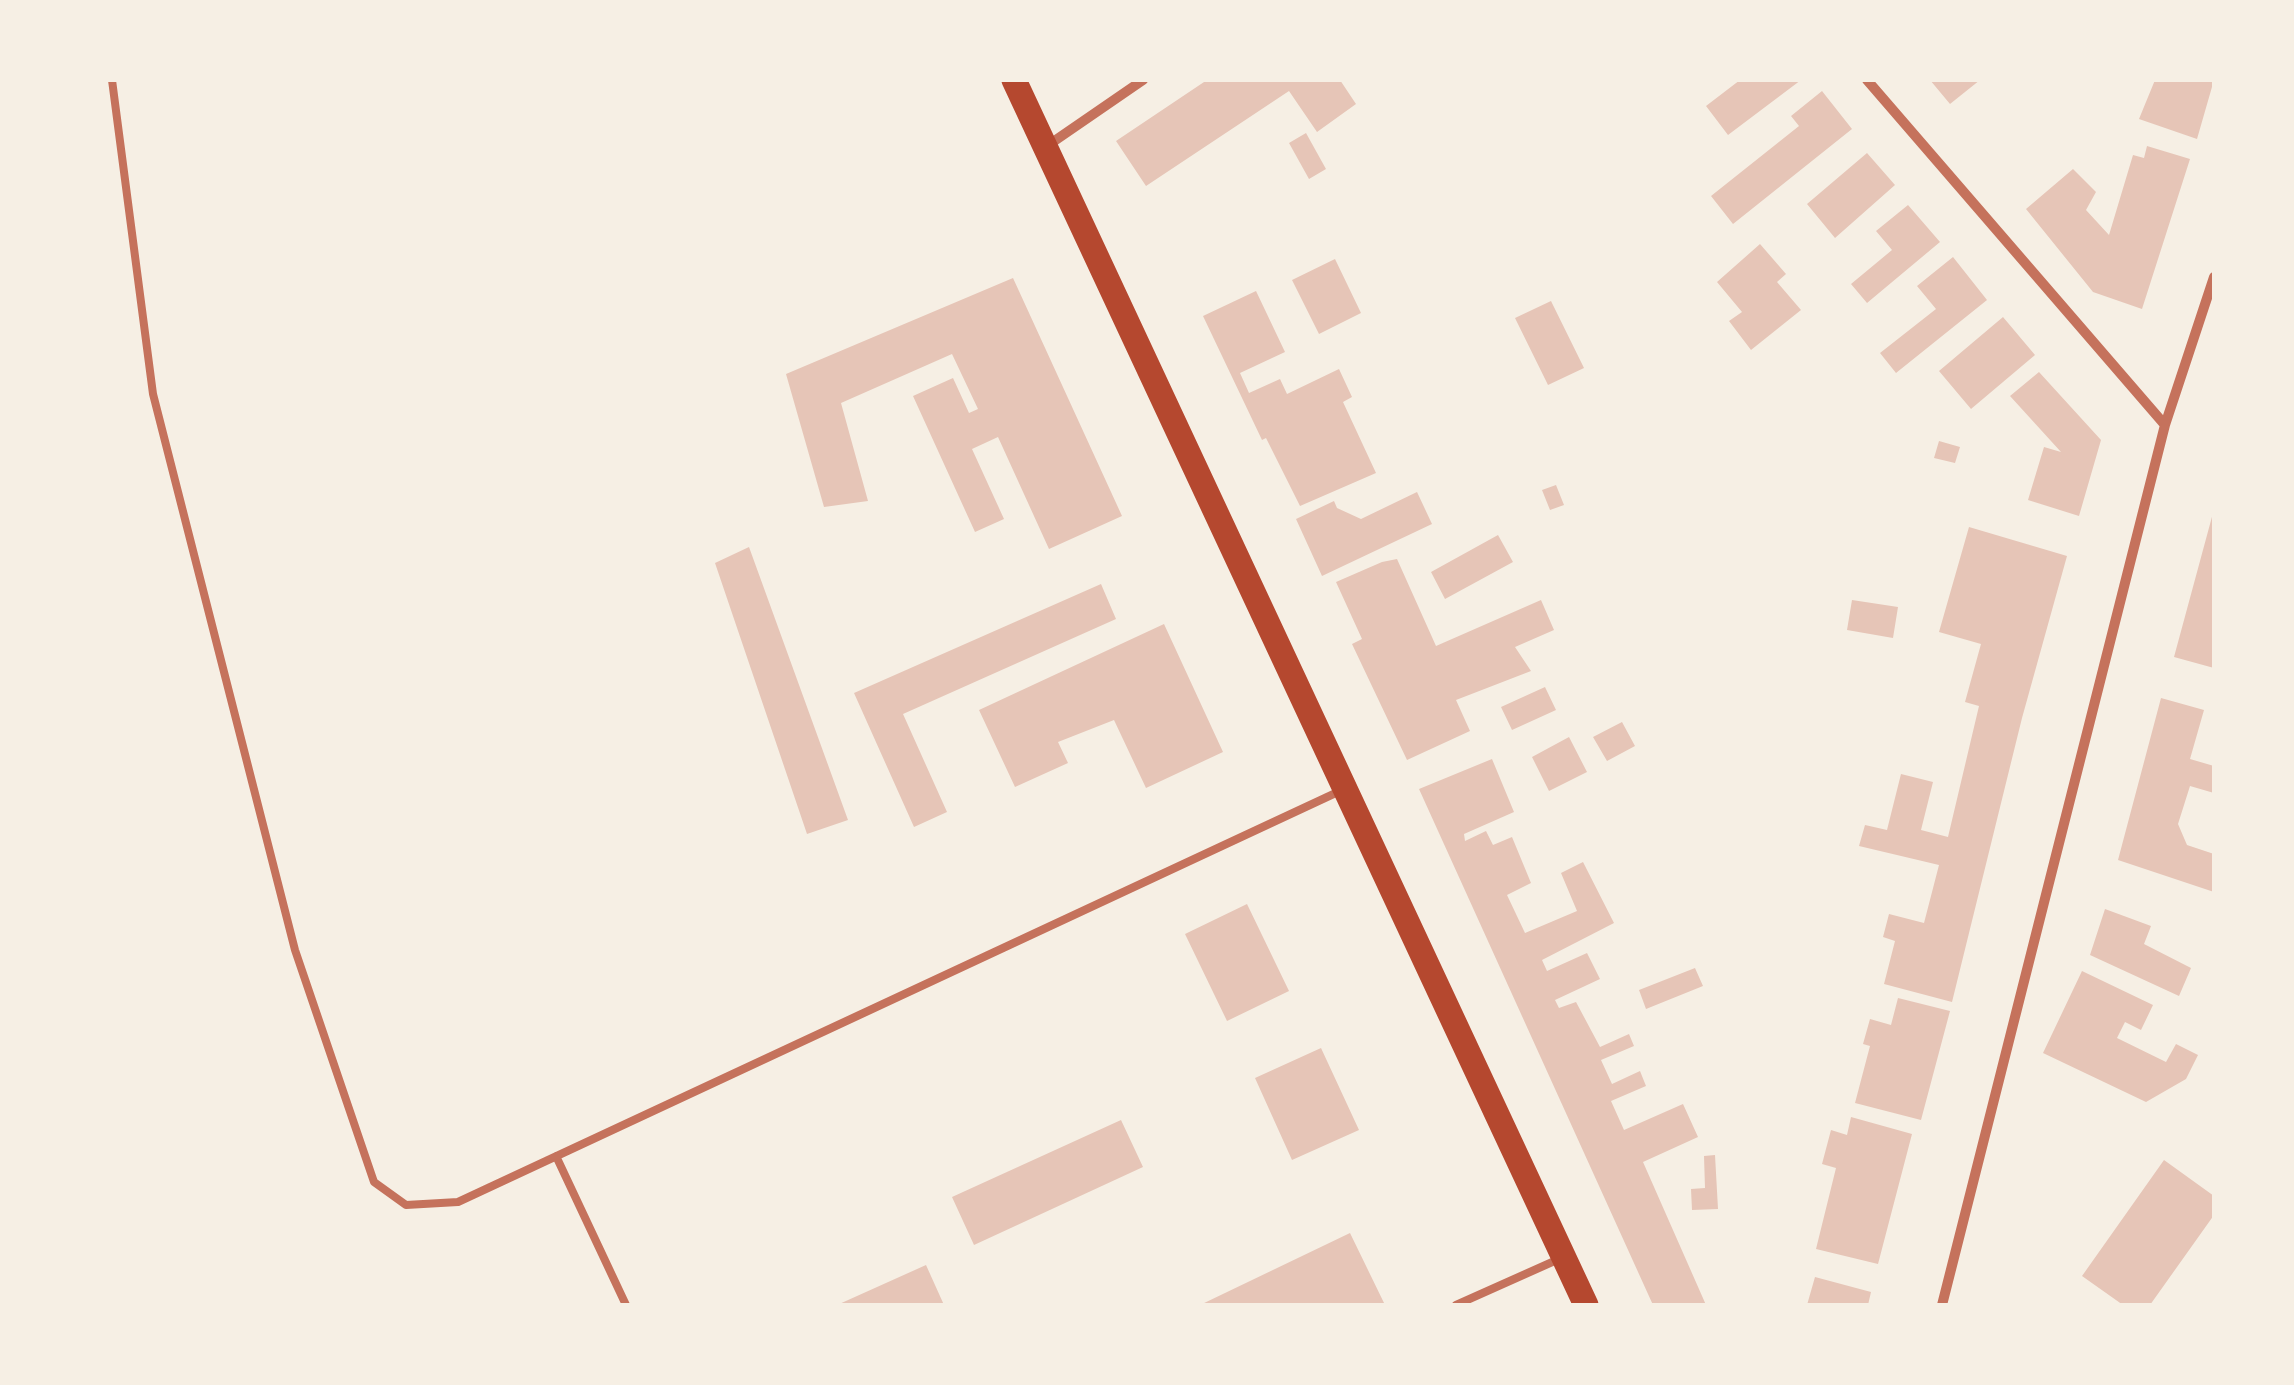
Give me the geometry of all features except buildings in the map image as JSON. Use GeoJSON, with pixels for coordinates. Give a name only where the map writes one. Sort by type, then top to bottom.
{"type":"FeatureCollection","features":[{"type":"Feature","properties":{"kind":"main road"},"geometry":{"type":"LineString","coordinates":[[1014,80],[1586,1305]]}},
{"type":"Feature","properties":{"kind":"street"},"geometry":{"type":"LineString","coordinates":[[1046,147],[1143,80]]}},
{"type":"Feature","properties":{"kind":"street"},"geometry":{"type":"LineString","coordinates":[[1867,80],[2165,426]]}},
{"type":"Feature","properties":{"kind":"street"},"geometry":{"type":"LineString","coordinates":[[1942,1305],[2165,426],[2214,278]]}},
{"type":"Feature","properties":{"kind":"lane"},"geometry":{"type":"LineString","coordinates":[[112,80],[153,394],[295,950],[374,1182],[406,1205],[458,1202],[1345,789]]}},
{"type":"Feature","properties":{"kind":"lane"},"geometry":{"type":"LineString","coordinates":[[556,1156],[626,1305]]}},
{"type":"Feature","properties":{"kind":"lane"},"geometry":{"type":"LineString","coordinates":[[1456,1305],[1563,1257]]}}]}
